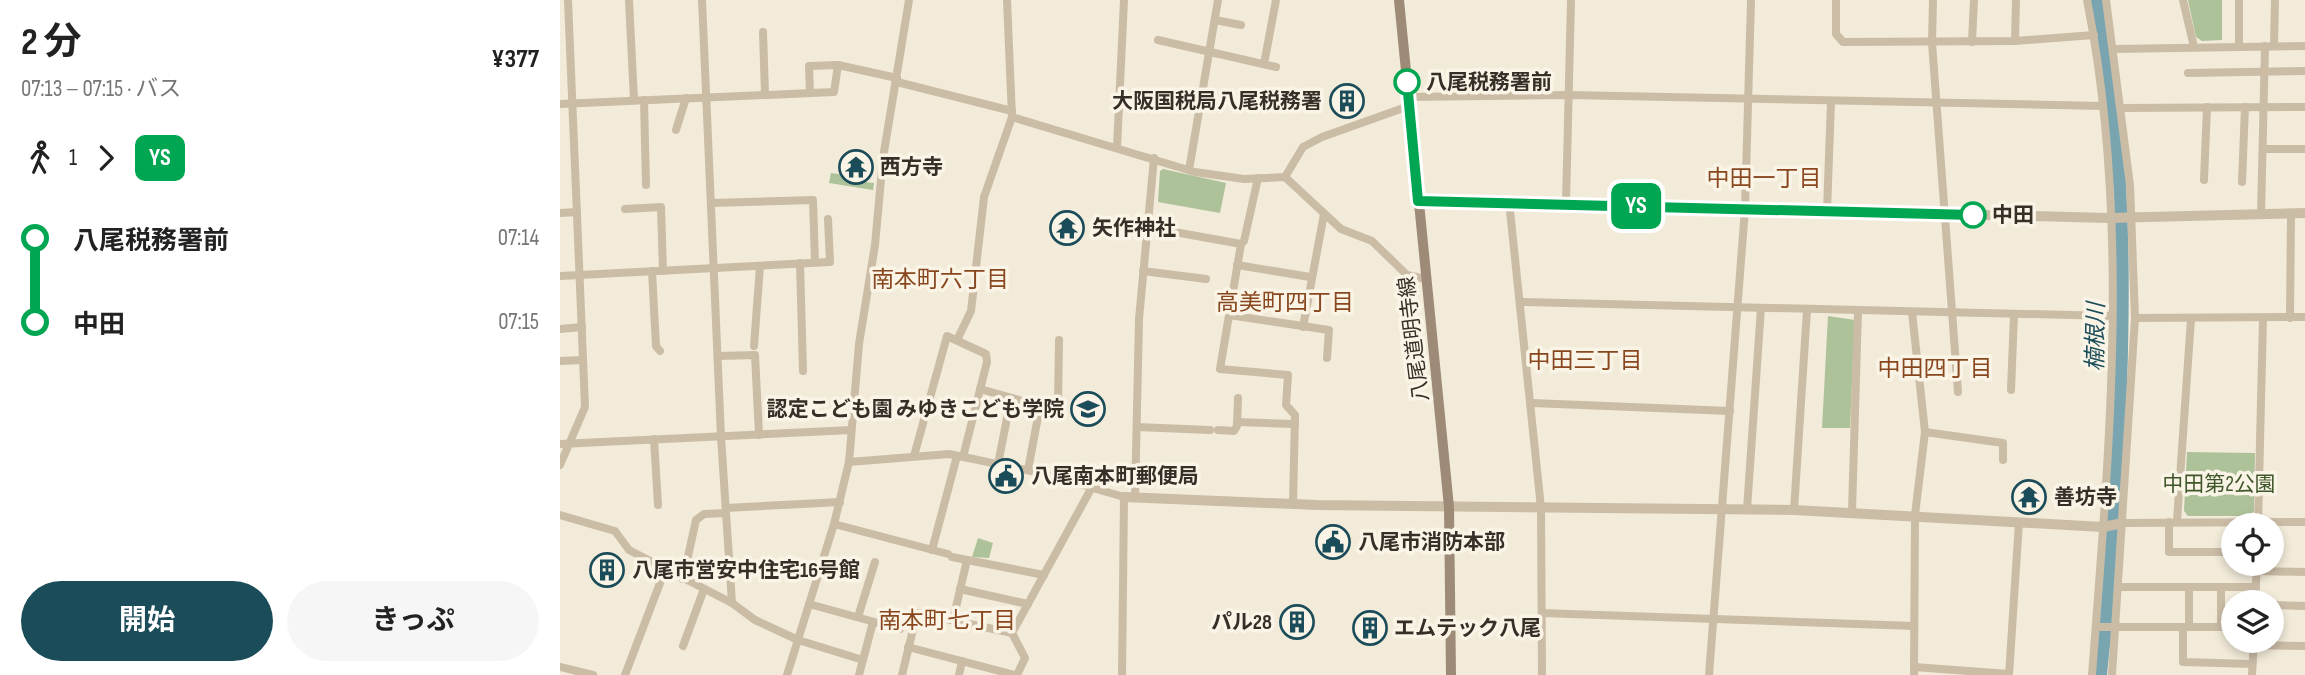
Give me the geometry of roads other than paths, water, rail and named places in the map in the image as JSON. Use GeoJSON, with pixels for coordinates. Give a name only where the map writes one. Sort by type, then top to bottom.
{"type":"FeatureCollection","features":[{"type":"Feature","properties":{"kind":"main road","name":"八尾道明寺線"},"geometry":{"type":"LineString","coordinates":[[1399,0],[1449,507],[1451,675]]}},
{"type":"Feature","properties":{"kind":"street"},"geometry":{"type":"LineString","coordinates":[[560,465],[564,443],[585,407],[568,0]]}},
{"type":"Feature","properties":{"kind":"street"},"geometry":{"type":"LineString","coordinates":[[629,0],[634,100]]}},
{"type":"Feature","properties":{"kind":"street"},"geometry":{"type":"LineString","coordinates":[[702,0],[721,437],[732,603]]}},
{"type":"Feature","properties":{"kind":"street"},"geometry":{"type":"LineString","coordinates":[[787,675],[834,524],[849,462],[883,158],[909,0]]}},
{"type":"Feature","properties":{"kind":"street"},"geometry":{"type":"LineString","coordinates":[[957,340],[971,311],[984,197],[1012,114],[1007,0],[995,0]]}},
{"type":"Feature","properties":{"kind":"street"},"geometry":{"type":"LineString","coordinates":[[1117,148],[1124,0]]}},
{"type":"Feature","properties":{"kind":"street"},"geometry":{"type":"LineString","coordinates":[[1189,170],[1218,0]]}},
{"type":"Feature","properties":{"kind":"street"},"geometry":{"type":"LineString","coordinates":[[1264,64],[1276,0]]}},
{"type":"Feature","properties":{"kind":"street"},"geometry":{"type":"LineString","coordinates":[[1566,204],[1571,0]]}},
{"type":"Feature","properties":{"kind":"street"},"geometry":{"type":"LineString","coordinates":[[1709,675],[1730,411],[1735,307],[1745,209],[1751,0]]}},
{"type":"Feature","properties":{"kind":"street"},"geometry":{"type":"LineString","coordinates":[[1836,0],[1836,34],[1843,42],[2015,41],[2094,35]]}},
{"type":"Feature","properties":{"kind":"street"},"geometry":{"type":"LineString","coordinates":[[1933,0],[1932,43],[1958,392]]}},
{"type":"Feature","properties":{"kind":"street"},"geometry":{"type":"LineString","coordinates":[[1972,42],[1974,0]]}},
{"type":"Feature","properties":{"kind":"street"},"geometry":{"type":"LineString","coordinates":[[2015,41],[2016,0]]}},
{"type":"Feature","properties":{"kind":"street"},"geometry":{"type":"LineString","coordinates":[[2087,0],[2135,318],[2123,523],[2112,627],[2112,675]]}},
{"type":"Feature","properties":{"kind":"street"},"geometry":{"type":"LineString","coordinates":[[2092,675],[2098,627],[2113,359],[2112,316],[2120,218],[2121,107],[2106,0]]}},
{"type":"Feature","properties":{"kind":"street"},"geometry":{"type":"LineString","coordinates":[[2183,0],[2194,47]]}},
{"type":"Feature","properties":{"kind":"street"},"geometry":{"type":"LineString","coordinates":[[2239,0],[2239,46]]}},
{"type":"Feature","properties":{"kind":"street"},"geometry":{"type":"LineString","coordinates":[[2262,214],[2265,72],[2275,0]]}},
{"type":"Feature","properties":{"kind":"street"},"geometry":{"type":"LineString","coordinates":[[1215,20],[1241,24]]}},
{"type":"Feature","properties":{"kind":"street"},"geometry":{"type":"LineString","coordinates":[[763,32],[765,94]]}},
{"type":"Feature","properties":{"kind":"street"},"geometry":{"type":"LineString","coordinates":[[1158,40],[1276,67]]}},
{"type":"Feature","properties":{"kind":"street"},"geometry":{"type":"LineString","coordinates":[[2114,50],[2305,46]]}},
{"type":"Feature","properties":{"kind":"street"},"geometry":{"type":"LineString","coordinates":[[560,61],[571,61]]}},
{"type":"Feature","properties":{"kind":"street"},"geometry":{"type":"LineString","coordinates":[[560,104],[834,92],[838,65]]}},
{"type":"Feature","properties":{"kind":"street"},"geometry":{"type":"LineString","coordinates":[[810,93],[809,66],[838,65],[1012,114],[1189,170],[1244,179],[1285,177],[1341,229],[1372,241],[1407,275],[1426,279]]}},
{"type":"Feature","properties":{"kind":"street"},"geometry":{"type":"LineString","coordinates":[[2188,73],[2305,71]]}},
{"type":"Feature","properties":{"kind":"street"},"geometry":{"type":"LineString","coordinates":[[1285,177],[1303,147],[1409,101],[1568,95],[2103,106]]}},
{"type":"Feature","properties":{"kind":"street"},"geometry":{"type":"LineString","coordinates":[[676,130],[686,98]]}},
{"type":"Feature","properties":{"kind":"street"},"geometry":{"type":"LineString","coordinates":[[644,100],[646,185]]}},
{"type":"Feature","properties":{"kind":"street"},"geometry":{"type":"LineString","coordinates":[[1828,211],[1831,102]]}},
{"type":"Feature","properties":{"kind":"street"},"geometry":{"type":"LineString","coordinates":[[2121,107],[2305,107]]}},
{"type":"Feature","properties":{"kind":"street"},"geometry":{"type":"LineString","coordinates":[[2204,180],[2207,107]]}},
{"type":"Feature","properties":{"kind":"street"},"geometry":{"type":"LineString","coordinates":[[2242,182],[2245,107]]}},
{"type":"Feature","properties":{"kind":"street"},"geometry":{"type":"LineString","coordinates":[[2263,149],[2305,149]]}},
{"type":"Feature","properties":{"kind":"street"},"geometry":{"type":"LineString","coordinates":[[1135,498],[1143,271],[1154,158]]}},
{"type":"Feature","properties":{"kind":"street"},"geometry":{"type":"LineString","coordinates":[[1258,178],[1244,241],[1241,244],[1220,369],[1288,374],[1286,405],[1295,415],[1293,504]]}},
{"type":"Feature","properties":{"kind":"street"},"geometry":{"type":"LineString","coordinates":[[711,203],[813,200],[815,262]]}},
{"type":"Feature","properties":{"kind":"street"},"geometry":{"type":"LineString","coordinates":[[1418,201],[1509,201],[2120,218],[2305,213]]}},
{"type":"Feature","properties":{"kind":"street"},"geometry":{"type":"LineString","coordinates":[[1509,201],[1541,508],[1542,675]]}},
{"type":"Feature","properties":{"kind":"street"},"geometry":{"type":"LineString","coordinates":[[625,209],[661,207],[663,271]]}},
{"type":"Feature","properties":{"kind":"street"},"geometry":{"type":"LineString","coordinates":[[560,213],[577,212]]}},
{"type":"Feature","properties":{"kind":"street"},"geometry":{"type":"LineString","coordinates":[[1303,327],[1310,277],[1324,214]]}},
{"type":"Feature","properties":{"kind":"street"},"geometry":{"type":"LineString","coordinates":[[2290,318],[2291,214]]}},
{"type":"Feature","properties":{"kind":"street"},"geometry":{"type":"LineString","coordinates":[[560,276],[830,262],[828,219]]}},
{"type":"Feature","properties":{"kind":"street"},"geometry":{"type":"LineString","coordinates":[[1147,226],[1241,244]]}},
{"type":"Feature","properties":{"kind":"street"},"geometry":{"type":"LineString","coordinates":[[800,263],[803,371]]}},
{"type":"Feature","properties":{"kind":"street"},"geometry":{"type":"LineString","coordinates":[[754,346],[760,265]]}},
{"type":"Feature","properties":{"kind":"street"},"geometry":{"type":"LineString","coordinates":[[1237,265],[1310,277]]}},
{"type":"Feature","properties":{"kind":"street"},"geometry":{"type":"LineString","coordinates":[[652,271],[656,346],[660,351]]}},
{"type":"Feature","properties":{"kind":"street"},"geometry":{"type":"LineString","coordinates":[[1143,271],[1206,279]]}},
{"type":"Feature","properties":{"kind":"street"},"geometry":{"type":"LineString","coordinates":[[1521,302],[2112,316]]}},
{"type":"Feature","properties":{"kind":"street"},"geometry":{"type":"LineString","coordinates":[[1747,509],[1761,308]]}},
{"type":"Feature","properties":{"kind":"street"},"geometry":{"type":"LineString","coordinates":[[1794,510],[1807,310]]}},
{"type":"Feature","properties":{"kind":"street"},"geometry":{"type":"LineString","coordinates":[[1852,512],[1858,311]]}},
{"type":"Feature","properties":{"kind":"street"},"geometry":{"type":"LineString","coordinates":[[1912,312],[1925,432],[1915,515],[1914,671],[2009,674],[2019,522]]}},
{"type":"Feature","properties":{"kind":"street"},"geometry":{"type":"LineString","coordinates":[[1229,315],[1329,330],[1327,358]]}},
{"type":"Feature","properties":{"kind":"street"},"geometry":{"type":"LineString","coordinates":[[2011,390],[2014,315]]}},
{"type":"Feature","properties":{"kind":"street"},"geometry":{"type":"LineString","coordinates":[[2135,318],[2305,317]]}},
{"type":"Feature","properties":{"kind":"street"},"geometry":{"type":"LineString","coordinates":[[2192,318],[2169,552],[2221,552]]}},
{"type":"Feature","properties":{"kind":"street"},"geometry":{"type":"LineString","coordinates":[[2258,513],[2263,319]]}},
{"type":"Feature","properties":{"kind":"street"},"geometry":{"type":"LineString","coordinates":[[560,329],[582,327]]}},
{"type":"Feature","properties":{"kind":"street"},"geometry":{"type":"LineString","coordinates":[[914,456],[947,337],[986,354],[980,389],[932,550]]}},
{"type":"Feature","properties":{"kind":"street"},"geometry":{"type":"LineString","coordinates":[[980,389],[1040,406],[1058,405],[1059,340]]}},
{"type":"Feature","properties":{"kind":"street"},"geometry":{"type":"LineString","coordinates":[[718,356],[755,355],[759,435]]}},
{"type":"Feature","properties":{"kind":"street"},"geometry":{"type":"LineString","coordinates":[[560,361],[583,360]]}},
{"type":"Feature","properties":{"kind":"street"},"geometry":{"type":"LineString","coordinates":[[998,464],[1011,398]]}},
{"type":"Feature","properties":{"kind":"street"},"geometry":{"type":"LineString","coordinates":[[1137,427],[1234,431],[1238,398]]}},
{"type":"Feature","properties":{"kind":"street"},"geometry":{"type":"LineString","coordinates":[[1532,403],[1730,411]]}},
{"type":"Feature","properties":{"kind":"street"},"geometry":{"type":"LineString","coordinates":[[1028,470],[1040,406]]}},
{"type":"Feature","properties":{"kind":"street"},"geometry":{"type":"LineString","coordinates":[[1237,422],[1295,424]]}},
{"type":"Feature","properties":{"kind":"street"},"geometry":{"type":"LineString","coordinates":[[564,443],[851,430]]}},
{"type":"Feature","properties":{"kind":"street"},"geometry":{"type":"LineString","coordinates":[[1925,432],[2003,443],[2003,460]]}},
{"type":"Feature","properties":{"kind":"street"},"geometry":{"type":"LineString","coordinates":[[654,439],[658,505]]}},
{"type":"Feature","properties":{"kind":"street"},"geometry":{"type":"LineString","coordinates":[[849,462],[914,456],[960,456],[1028,470],[1135,498],[1449,507],[1794,510],[2103,527],[2123,523],[2221,522]]}},
{"type":"Feature","properties":{"kind":"street"},"geometry":{"type":"LineString","coordinates":[[1012,633],[1092,487]]}},
{"type":"Feature","properties":{"kind":"street"},"geometry":{"type":"LineString","coordinates":[[1122,675],[1124,497]]}},
{"type":"Feature","properties":{"kind":"street"},"geometry":{"type":"LineString","coordinates":[[682,579],[696,520],[704,514],[840,502]]}},
{"type":"Feature","properties":{"kind":"street"},"geometry":{"type":"LineString","coordinates":[[560,515],[615,531],[629,550],[732,603],[755,620],[798,640],[863,660]]}},
{"type":"Feature","properties":{"kind":"street"},"geometry":{"type":"LineString","coordinates":[[2284,522],[2305,522]]}},
{"type":"Feature","properties":{"kind":"street"},"geometry":{"type":"LineString","coordinates":[[834,524],[967,560],[1044,575]]}},
{"type":"Feature","properties":{"kind":"street"},"geometry":{"type":"LineString","coordinates":[[953,620],[967,560]]}},
{"type":"Feature","properties":{"kind":"street"},"geometry":{"type":"LineString","coordinates":[[858,617],[875,562]]}},
{"type":"Feature","properties":{"kind":"street"},"geometry":{"type":"LineString","coordinates":[[625,675],[664,570]]}},
{"type":"Feature","properties":{"kind":"street"},"geometry":{"type":"LineString","coordinates":[[2284,570],[2305,572]]}},
{"type":"Feature","properties":{"kind":"street"},"geometry":{"type":"LineString","coordinates":[[2256,590],[2257,576]]}},
{"type":"Feature","properties":{"kind":"street"},"geometry":{"type":"LineString","coordinates":[[2118,587],[2256,587]]}},
{"type":"Feature","properties":{"kind":"street"},"geometry":{"type":"LineString","coordinates":[[2189,587],[2183,662],[2252,664]]}},
{"type":"Feature","properties":{"kind":"street"},"geometry":{"type":"LineString","coordinates":[[682,646],[704,589]]}},
{"type":"Feature","properties":{"kind":"street"},"geometry":{"type":"LineString","coordinates":[[960,589],[1028,604]]}},
{"type":"Feature","properties":{"kind":"street"},"geometry":{"type":"LineString","coordinates":[[809,604],[901,629]]}},
{"type":"Feature","properties":{"kind":"street"},"geometry":{"type":"LineString","coordinates":[[2284,605],[2305,606]]}},
{"type":"Feature","properties":{"kind":"street"},"geometry":{"type":"LineString","coordinates":[[902,675],[917,613],[1012,633]]}},
{"type":"Feature","properties":{"kind":"street"},"geometry":{"type":"LineString","coordinates":[[1542,613],[1914,626]]}},
{"type":"Feature","properties":{"kind":"street"},"geometry":{"type":"LineString","coordinates":[[859,675],[873,621]]}},
{"type":"Feature","properties":{"kind":"street"},"geometry":{"type":"LineString","coordinates":[[2098,627],[2221,626]]}},
{"type":"Feature","properties":{"kind":"street"},"geometry":{"type":"LineString","coordinates":[[908,647],[1016,675],[1025,658],[1012,633]]}},
{"type":"Feature","properties":{"kind":"street"},"geometry":{"type":"LineString","coordinates":[[2284,645],[2305,646]]}},
{"type":"Feature","properties":{"kind":"street"},"geometry":{"type":"LineString","coordinates":[[2252,675],[2253,653]]}},
{"type":"Feature","properties":{"kind":"street"},"geometry":{"type":"LineString","coordinates":[[958,675],[962,661]]}},
{"type":"Feature","properties":{"kind":"street"},"geometry":{"type":"LineString","coordinates":[[560,667],[593,675]]}},
{"type":"Feature","properties":{"kind":"waterway","name":"楠根川"},"geometry":{"type":"LineString","coordinates":[[2098,0],[2114,135],[2120,268],[2112,537],[2098,675]]}},
{"type":"Feature","properties":{"kind":"place","name":"八尾税務署前"},"geometry":{"type":"Point","coordinates":[1407,82]}},
{"type":"Feature","properties":{"kind":"place","name":"大阪国税局八尾税務署"},"geometry":{"type":"Point","coordinates":[1347,101]}},
{"type":"Feature","properties":{"kind":"place","name":"西方寺"},"geometry":{"type":"Point","coordinates":[856,167]}},
{"type":"Feature","properties":{"kind":"place","name":"中田"},"geometry":{"type":"Point","coordinates":[1973,215]}},
{"type":"Feature","properties":{"kind":"place","name":"矢作神社"},"geometry":{"type":"Point","coordinates":[1067,228]}},
{"type":"Feature","properties":{"kind":"place","name":"認定こども園 みゆきこども学院"},"geometry":{"type":"Point","coordinates":[1088,409]}},
{"type":"Feature","properties":{"kind":"place","name":"八尾南本町郵便局"},"geometry":{"type":"Point","coordinates":[1006,476]}},
{"type":"Feature","properties":{"kind":"place","name":"善坊寺"},"geometry":{"type":"Point","coordinates":[2029,497]}},
{"type":"Feature","properties":{"kind":"place","name":"八尾市消防本部"},"geometry":{"type":"Point","coordinates":[1333,542]}},
{"type":"Feature","properties":{"kind":"place","name":"八尾市営安中住宅16号館"},"geometry":{"type":"Point","coordinates":[607,570]}},
{"type":"Feature","properties":{"kind":"place","name":"パル28"},"geometry":{"type":"Point","coordinates":[1297,622]}},
{"type":"Feature","properties":{"kind":"place","name":"エムテック八尾"},"geometry":{"type":"Point","coordinates":[1370,628]}},
{"type":"Feature","properties":{"kind":"district","name":"中田一丁目"},"geometry":{"type":"Point","coordinates":[1764,179]}},
{"type":"Feature","properties":{"kind":"district","name":"南本町六丁目"},"geometry":{"type":"Point","coordinates":[940,280]}},
{"type":"Feature","properties":{"kind":"district","name":"高美町四丁目"},"geometry":{"type":"Point","coordinates":[1285,303]}},
{"type":"Feature","properties":{"kind":"district","name":"中田三丁目"},"geometry":{"type":"Point","coordinates":[1585,361]}},
{"type":"Feature","properties":{"kind":"district","name":"中田四丁目"},"geometry":{"type":"Point","coordinates":[1935,369]}},
{"type":"Feature","properties":{"kind":"district","name":"南本町七丁目"},"geometry":{"type":"Point","coordinates":[947,621]}},
{"type":"Feature","properties":{"kind":"park label","name":"中田第2公園"},"geometry":{"type":"Point","coordinates":[2219,484]}}]}
